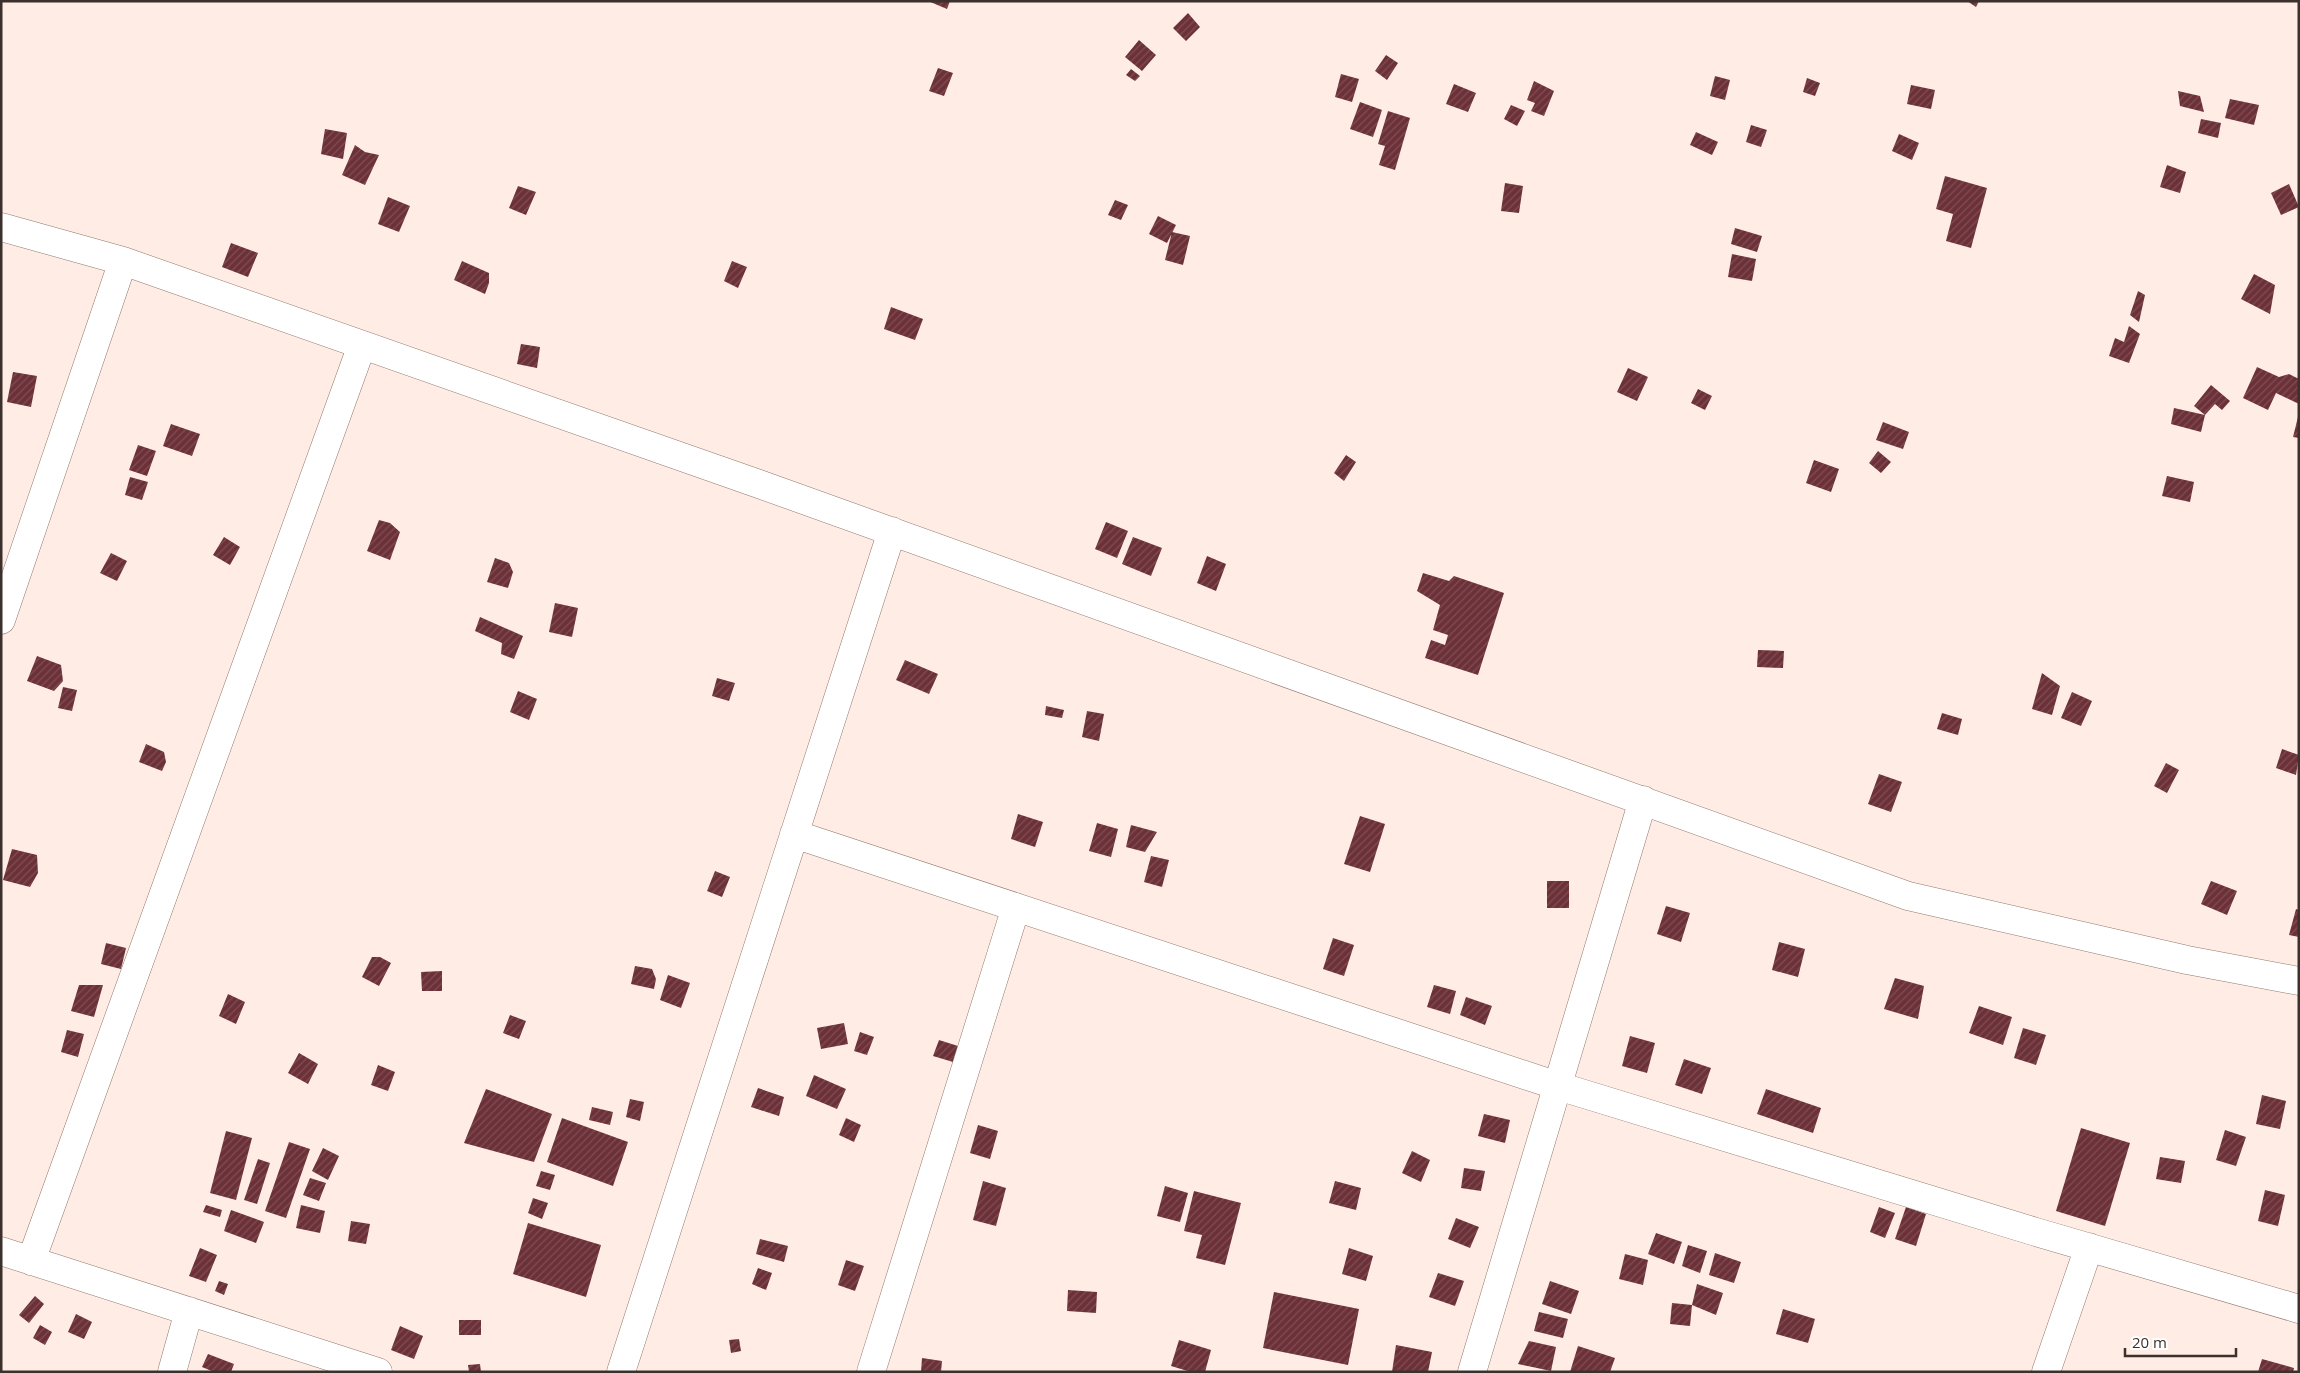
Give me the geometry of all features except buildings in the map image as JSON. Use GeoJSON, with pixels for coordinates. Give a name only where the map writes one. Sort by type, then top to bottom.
{"type":"FeatureCollection","features":[{"type":"Feature","properties":{"kind":"street"},"geometry":{"type":"LineString","coordinates":[[1,227],[124,261],[892,531],[1908,896],[2148,952],[2299,981]]}},
{"type":"Feature","properties":{"kind":"street"},"geometry":{"type":"LineString","coordinates":[[1,620],[6,593],[124,261]]}},
{"type":"Feature","properties":{"kind":"street"},"geometry":{"type":"LineString","coordinates":[[31,1261],[362,345]]}},
{"type":"Feature","properties":{"kind":"street"},"geometry":{"type":"LineString","coordinates":[[621,1372],[892,531]]}},
{"type":"Feature","properties":{"kind":"street"},"geometry":{"type":"LineString","coordinates":[[1472,1372],[1643,800]]}},
{"type":"Feature","properties":{"kind":"street"},"geometry":{"type":"LineString","coordinates":[[794,834],[1558,1086],[2299,1309]]}},
{"type":"Feature","properties":{"kind":"street"},"geometry":{"type":"LineString","coordinates":[[871,1372],[1016,907]]}},
{"type":"Feature","properties":{"kind":"street"},"geometry":{"type":"LineString","coordinates":[[2046,1372],[2089,1247]]}},
{"type":"Feature","properties":{"kind":"street"},"geometry":{"type":"LineString","coordinates":[[1,1251],[363,1369]]}},
{"type":"Feature","properties":{"kind":"street"},"geometry":{"type":"LineString","coordinates":[[172,1372],[189,1311]]}}]}
